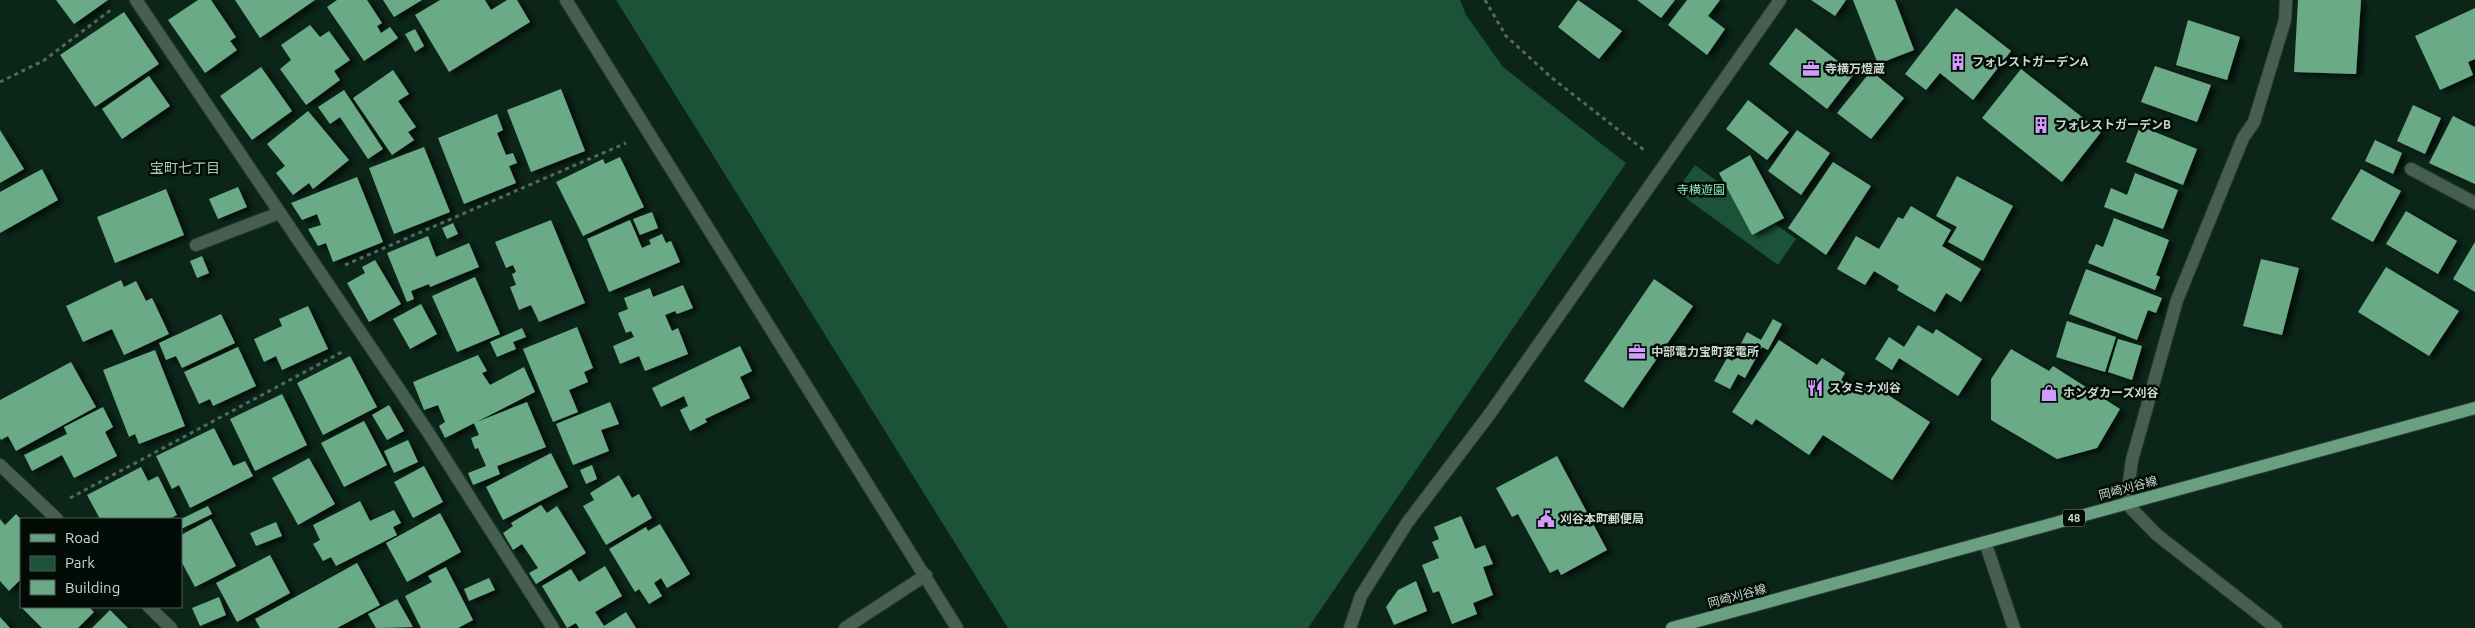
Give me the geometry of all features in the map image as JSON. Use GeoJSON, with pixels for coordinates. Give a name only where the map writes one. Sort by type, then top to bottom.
{"type":"FeatureCollection","features":[{"type":"Feature","properties":{"kind":"main road","name":"岡崎刈谷線"},"geometry":{"type":"LineString","coordinates":[[1672,628],[2475,408]]}},
{"type":"Feature","properties":{"kind":"street"},"geometry":{"type":"LineString","coordinates":[[136,0],[428,432],[553,628]]}},
{"type":"Feature","properties":{"kind":"street"},"geometry":{"type":"LineString","coordinates":[[566,0],[647,134],[926,574],[957,628]]}},
{"type":"Feature","properties":{"kind":"street"},"geometry":{"type":"LineString","coordinates":[[1350,628],[1361,596],[1407,523],[1489,414],[1780,0]]}},
{"type":"Feature","properties":{"kind":"street"},"geometry":{"type":"LineString","coordinates":[[2276,628],[2156,534],[2126,503],[2132,460],[2177,300],[2243,138],[2254,122],[2286,20],[2286,0]]}},
{"type":"Feature","properties":{"kind":"street"},"geometry":{"type":"LineString","coordinates":[[2411,169],[2475,204]]}},
{"type":"Feature","properties":{"kind":"street"},"geometry":{"type":"LineString","coordinates":[[196,246],[279,213]]}},
{"type":"Feature","properties":{"kind":"street"},"geometry":{"type":"LineString","coordinates":[[0,465],[57,518]]}},
{"type":"Feature","properties":{"kind":"street"},"geometry":{"type":"LineString","coordinates":[[1985,542],[2014,628]]}},
{"type":"Feature","properties":{"kind":"street"},"geometry":{"type":"LineString","coordinates":[[845,628],[926,574]]}},
{"type":"Feature","properties":{"kind":"street"},"geometry":{"type":"LineString","coordinates":[[150,608],[171,628]]}},
{"type":"Feature","properties":{"kind":"path"},"geometry":{"type":"LineString","coordinates":[[1485,0],[1506,36],[1552,78],[1663,164]]}},
{"type":"Feature","properties":{"kind":"path"},"geometry":{"type":"LineString","coordinates":[[0,82],[43,62],[117,6]]}},
{"type":"Feature","properties":{"kind":"path"},"geometry":{"type":"LineString","coordinates":[[322,276],[647,134]]}},
{"type":"Feature","properties":{"kind":"path"},"geometry":{"type":"LineString","coordinates":[[47,510],[365,340]]}},
{"type":"Feature","properties":{"kind":"green space"},"geometry":{"type":"Polygon","coordinates":[[[616,0],[1460,0],[1466,15],[1503,67],[1626,163],[1308,628],[1008,628],[616,0]]]}},
{"type":"Feature","properties":{"kind":"green space","name":"寺横遊園"},"geometry":{"type":"Polygon","coordinates":[[[1695,165],[1796,239],[1778,265],[1676,191],[1695,165]]]}},
{"type":"Feature","properties":{"kind":"building"},"geometry":{"type":"Polygon","coordinates":[[[56,0],[108,0],[74,24],[56,0]]]}},
{"type":"Feature","properties":{"kind":"building"},"geometry":{"type":"Polygon","coordinates":[[[198,0],[211,0],[236,37],[230,41],[237,50],[205,73],[168,20],[198,0]]]}},
{"type":"Feature","properties":{"kind":"building"},"geometry":{"type":"Polygon","coordinates":[[[235,0],[315,0],[260,38],[235,0]]]}},
{"type":"Feature","properties":{"kind":"building"},"geometry":{"type":"Polygon","coordinates":[[[337,0],[367,0],[382,23],[377,26],[381,33],[390,27],[398,38],[364,61],[327,7],[337,0]]]}},
{"type":"Feature","properties":{"kind":"building"},"geometry":{"type":"Polygon","coordinates":[[[383,0],[422,0],[394,17],[383,0]]]}},
{"type":"Feature","properties":{"kind":"building"},"geometry":{"type":"Polygon","coordinates":[[[440,0],[485,0],[491,10],[507,0],[517,0],[530,22],[449,72],[415,15],[440,0]]]}},
{"type":"Feature","properties":{"kind":"building"},"geometry":{"type":"Polygon","coordinates":[[[1578,0],[1622,31],[1599,59],[1558,27],[1578,0]]]}},
{"type":"Feature","properties":{"kind":"building"},"geometry":{"type":"Polygon","coordinates":[[[1637,0],[1675,0],[1661,18],[1637,0]]]}},
{"type":"Feature","properties":{"kind":"building"},"geometry":{"type":"Polygon","coordinates":[[[1687,0],[1720,0],[1708,16],[1725,29],[1707,55],[1668,25],[1687,0]]]}},
{"type":"Feature","properties":{"kind":"building"},"geometry":{"type":"Polygon","coordinates":[[[1811,0],[1846,0],[1835,16],[1811,0]]]}},
{"type":"Feature","properties":{"kind":"building"},"geometry":{"type":"Polygon","coordinates":[[[1853,0],[1895,0],[1914,50],[1878,64],[1853,0]]]}},
{"type":"Feature","properties":{"kind":"building"},"geometry":{"type":"Polygon","coordinates":[[[2298,0],[2361,0],[2356,74],[2294,72],[2298,0]]]}},
{"type":"Feature","properties":{"kind":"building","name":"フォレストガーデンA"},"geometry":{"type":"Polygon","coordinates":[[[1956,8],[2011,51],[1973,100],[1940,73],[1926,90],[1905,74],[1956,8]]]}},
{"type":"Feature","properties":{"kind":"building"},"geometry":{"type":"Polygon","coordinates":[[[2475,8],[2475,59],[2468,62],[2473,75],[2440,90],[2415,36],[2475,8]]]}},
{"type":"Feature","properties":{"kind":"building"},"geometry":{"type":"Polygon","coordinates":[[[124,12],[159,64],[95,107],[60,55],[124,12]]]}},
{"type":"Feature","properties":{"kind":"building"},"geometry":{"type":"Polygon","coordinates":[[[2188,20],[2240,37],[2227,80],[2176,65],[2188,20]]]}},
{"type":"Feature","properties":{"kind":"building"},"geometry":{"type":"Polygon","coordinates":[[[310,25],[320,37],[329,31],[350,60],[334,71],[340,80],[306,105],[280,69],[291,60],[281,45],[310,25]]]}},
{"type":"Feature","properties":{"kind":"building"},"geometry":{"type":"Polygon","coordinates":[[[1796,28],[1854,74],[1827,109],[1769,64],[1796,28]]]}},
{"type":"Feature","properties":{"kind":"building"},"geometry":{"type":"Polygon","coordinates":[[[415,29],[424,46],[415,52],[405,34],[415,29]]]}},
{"type":"Feature","properties":{"kind":"building"},"geometry":{"type":"Polygon","coordinates":[[[2155,66],[2211,85],[2197,122],[2141,102],[2155,66]]]}},
{"type":"Feature","properties":{"kind":"building"},"geometry":{"type":"Polygon","coordinates":[[[261,67],[292,111],[252,140],[220,96],[261,67]]]}},
{"type":"Feature","properties":{"kind":"building","name":"フォレストガーデンB"},"geometry":{"type":"Polygon","coordinates":[[[2021,69],[2101,132],[2062,182],[1982,118],[2021,69]]]}},
{"type":"Feature","properties":{"kind":"building"},"geometry":{"type":"Polygon","coordinates":[[[393,70],[409,94],[398,101],[416,127],[408,132],[414,140],[392,155],[353,98],[393,70]]]}},
{"type":"Feature","properties":{"kind":"building"},"geometry":{"type":"Polygon","coordinates":[[[1871,71],[1904,98],[1871,139],[1837,113],[1871,71]]]}},
{"type":"Feature","properties":{"kind":"building"},"geometry":{"type":"Polygon","coordinates":[[[149,76],[170,106],[122,139],[102,109],[149,76]]]}},
{"type":"Feature","properties":{"kind":"building"},"geometry":{"type":"Polygon","coordinates":[[[561,89],[585,151],[531,172],[507,110],[561,89]]]}},
{"type":"Feature","properties":{"kind":"building"},"geometry":{"type":"Polygon","coordinates":[[[344,90],[383,149],[368,159],[340,117],[330,124],[318,107],[344,90]]]}},
{"type":"Feature","properties":{"kind":"building"},"geometry":{"type":"Polygon","coordinates":[[[1748,100],[1789,132],[1767,160],[1726,129],[1748,100]]]}},
{"type":"Feature","properties":{"kind":"building"},"geometry":{"type":"Polygon","coordinates":[[[2413,105],[2441,118],[2425,154],[2397,141],[2413,105]]]}},
{"type":"Feature","properties":{"kind":"building"},"geometry":{"type":"Polygon","coordinates":[[[308,111],[349,160],[313,189],[309,183],[293,195],[276,173],[285,166],[267,144],[308,111]]]}},
{"type":"Feature","properties":{"kind":"building"},"geometry":{"type":"Polygon","coordinates":[[[497,114],[503,130],[497,133],[506,155],[513,153],[517,163],[509,166],[516,183],[464,204],[438,138],[497,114]]]}},
{"type":"Feature","properties":{"kind":"building"},"geometry":{"type":"Polygon","coordinates":[[[2453,116],[2475,127],[2475,184],[2429,163],[2453,116]]]}},
{"type":"Feature","properties":{"kind":"building"},"geometry":{"type":"Polygon","coordinates":[[[2140,126],[2197,149],[2183,185],[2126,162],[2140,126]]]}},
{"type":"Feature","properties":{"kind":"building"},"geometry":{"type":"Polygon","coordinates":[[[0,130],[24,169],[0,183],[0,130]]]}},
{"type":"Feature","properties":{"kind":"building"},"geometry":{"type":"Polygon","coordinates":[[[1797,130],[1830,153],[1801,195],[1768,171],[1797,130]]]}},
{"type":"Feature","properties":{"kind":"building"},"geometry":{"type":"Polygon","coordinates":[[[2375,140],[2402,153],[2393,174],[2365,161],[2375,140]]]}},
{"type":"Feature","properties":{"kind":"building"},"geometry":{"type":"Polygon","coordinates":[[[424,147],[450,212],[394,234],[369,168],[424,147]]]}},
{"type":"Feature","properties":{"kind":"building"},"geometry":{"type":"Polygon","coordinates":[[[1750,155],[1784,218],[1752,235],[1719,173],[1750,155]]]}},
{"type":"Feature","properties":{"kind":"building"},"geometry":{"type":"Polygon","coordinates":[[[620,157],[644,207],[583,236],[556,182],[603,159],[605,164],[620,157]]]}},
{"type":"Feature","properties":{"kind":"building"},"geometry":{"type":"Polygon","coordinates":[[[1833,162],[1871,186],[1826,255],[1788,228],[1833,162]]]}},
{"type":"Feature","properties":{"kind":"building"},"geometry":{"type":"Polygon","coordinates":[[[42,169],[58,200],[0,233],[0,192],[42,169]]]}},
{"type":"Feature","properties":{"kind":"building"},"geometry":{"type":"Polygon","coordinates":[[[2361,169],[2401,191],[2373,242],[2331,219],[2361,169]]]}},
{"type":"Feature","properties":{"kind":"building"},"geometry":{"type":"Polygon","coordinates":[[[2135,173],[2178,190],[2163,229],[2104,207],[2111,188],[2127,195],[2135,173]]]}},
{"type":"Feature","properties":{"kind":"building"},"geometry":{"type":"Polygon","coordinates":[[[1957,176],[2013,206],[1983,261],[1948,242],[1957,227],[1936,216],[1957,176]]]}},
{"type":"Feature","properties":{"kind":"building"},"geometry":{"type":"Polygon","coordinates":[[[357,177],[383,242],[333,262],[326,243],[318,246],[308,229],[321,225],[317,214],[302,220],[291,203],[357,177]]]}},
{"type":"Feature","properties":{"kind":"building"},"geometry":{"type":"Polygon","coordinates":[[[238,187],[247,207],[218,219],[209,199],[238,187]]]}},
{"type":"Feature","properties":{"kind":"building"},"geometry":{"type":"Polygon","coordinates":[[[166,189],[184,235],[115,263],[97,217],[166,189]]]}},
{"type":"Feature","properties":{"kind":"building"},"geometry":{"type":"Polygon","coordinates":[[[1911,206],[1951,230],[1942,246],[1981,269],[1961,302],[1946,293],[1935,312],[1897,290],[1899,286],[1874,271],[1865,285],[1837,269],[1856,236],[1879,249],[1898,217],[1903,219],[1911,206]]]}},
{"type":"Feature","properties":{"kind":"building"},"geometry":{"type":"Polygon","coordinates":[[[2406,211],[2457,241],[2438,274],[2386,244],[2406,211]]]}},
{"type":"Feature","properties":{"kind":"building"},"geometry":{"type":"Polygon","coordinates":[[[652,212],[658,228],[640,235],[633,219],[652,212]]]}},
{"type":"Feature","properties":{"kind":"building"},"geometry":{"type":"Polygon","coordinates":[[[2114,218],[2169,240],[2156,275],[2160,277],[2155,290],[2088,263],[2096,244],[2103,247],[2114,218]]]}},
{"type":"Feature","properties":{"kind":"building"},"geometry":{"type":"Polygon","coordinates":[[[551,220],[585,303],[539,322],[531,305],[519,310],[510,287],[516,285],[512,274],[516,272],[513,265],[506,268],[495,242],[551,220]]]}},
{"type":"Feature","properties":{"kind":"building"},"geometry":{"type":"Polygon","coordinates":[[[630,220],[642,248],[651,244],[649,240],[662,234],[666,243],[671,241],[680,262],[609,292],[587,239],[630,220]]]}},
{"type":"Feature","properties":{"kind":"building"},"geometry":{"type":"Polygon","coordinates":[[[453,223],[458,234],[447,239],[442,228],[453,223]]]}},
{"type":"Feature","properties":{"kind":"building"},"geometry":{"type":"Polygon","coordinates":[[[428,236],[436,257],[469,243],[479,267],[430,287],[429,284],[411,291],[414,299],[407,302],[387,253],[428,236]]]}},
{"type":"Feature","properties":{"kind":"building"},"geometry":{"type":"Polygon","coordinates":[[[2475,242],[2475,292],[2453,279],[2475,242]]]}},
{"type":"Feature","properties":{"kind":"building"},"geometry":{"type":"Polygon","coordinates":[[[202,256],[209,273],[197,278],[190,261],[202,256]]]}},
{"type":"Feature","properties":{"kind":"building"},"geometry":{"type":"Polygon","coordinates":[[[2261,259],[2299,268],[2282,335],[2243,326],[2261,259]]]}},
{"type":"Feature","properties":{"kind":"building"},"geometry":{"type":"Polygon","coordinates":[[[375,260],[401,304],[369,322],[347,283],[365,273],[362,267],[375,260]]]}},
{"type":"Feature","properties":{"kind":"building"},"geometry":{"type":"Polygon","coordinates":[[[2386,267],[2459,311],[2429,356],[2358,312],[2386,267]]]}},
{"type":"Feature","properties":{"kind":"building"},"geometry":{"type":"Polygon","coordinates":[[[2086,269],[2162,298],[2156,313],[2148,310],[2137,340],[2069,314],[2086,269]]]}},
{"type":"Feature","properties":{"kind":"building"},"geometry":{"type":"Polygon","coordinates":[[[475,277],[500,334],[457,352],[432,296],[475,277]]]}},
{"type":"Feature","properties":{"kind":"building"},"geometry":{"type":"Polygon","coordinates":[[[1654,279],[1693,306],[1623,408],[1584,381],[1654,279]]]}},
{"type":"Feature","properties":{"kind":"building"},"geometry":{"type":"Polygon","coordinates":[[[121,280],[124,287],[136,281],[146,301],[152,298],[169,334],[124,355],[112,329],[83,342],[66,306],[121,280]]]}},
{"type":"Feature","properties":{"kind":"building"},"geometry":{"type":"Polygon","coordinates":[[[683,285],[693,308],[677,314],[675,311],[665,315],[672,331],[678,328],[688,354],[645,371],[639,356],[620,364],[613,346],[634,337],[631,331],[626,333],[618,313],[628,309],[624,298],[650,288],[653,297],[683,285]]]}},
{"type":"Feature","properties":{"kind":"building"},"geometry":{"type":"Polygon","coordinates":[[[421,304],[437,334],[410,349],[393,319],[421,304]]]}},
{"type":"Feature","properties":{"kind":"building"},"geometry":{"type":"Polygon","coordinates":[[[308,306],[328,349],[282,370],[276,356],[264,362],[254,339],[282,326],[279,319],[308,306]]]}},
{"type":"Feature","properties":{"kind":"building"},"geometry":{"type":"Polygon","coordinates":[[[221,314],[235,343],[182,368],[176,356],[166,360],[159,343],[221,314]]]}},
{"type":"Feature","properties":{"kind":"building"},"geometry":{"type":"Polygon","coordinates":[[[1773,319],[1782,324],[1768,350],[1762,347],[1745,378],[1738,374],[1730,389],[1714,381],[1727,358],[1732,361],[1747,332],[1761,340],[1773,319]]]}},
{"type":"Feature","properties":{"kind":"building"},"geometry":{"type":"Polygon","coordinates":[[[2067,321],[2116,337],[2105,372],[2056,357],[2067,321]]]}},
{"type":"Feature","properties":{"kind":"building"},"geometry":{"type":"Polygon","coordinates":[[[1918,325],[1933,334],[1936,329],[1982,359],[1958,396],[1899,358],[1892,370],[1875,359],[1889,337],[1904,347],[1918,325]]]}},
{"type":"Feature","properties":{"kind":"building"},"geometry":{"type":"Polygon","coordinates":[[[577,327],[593,368],[584,372],[588,382],[569,390],[578,412],[553,422],[523,349],[577,327]]]}},
{"type":"Feature","properties":{"kind":"building"},"geometry":{"type":"Polygon","coordinates":[[[522,328],[526,337],[513,342],[516,349],[497,357],[490,342],[522,328]]]}},
{"type":"Feature","properties":{"kind":"building"},"geometry":{"type":"Polygon","coordinates":[[[2118,339],[2142,346],[2132,380],[2108,372],[2118,339]]]}},
{"type":"Feature","properties":{"kind":"building"},"geometry":{"type":"Polygon","coordinates":[[[1779,340],[1817,365],[1822,358],[1845,373],[1841,380],[1861,393],[1868,382],[1930,422],[1892,480],[1823,435],[1809,455],[1756,419],[1752,425],[1732,412],[1779,340]]]}},
{"type":"Feature","properties":{"kind":"building"},"geometry":{"type":"Polygon","coordinates":[[[740,346],[752,371],[740,377],[750,398],[705,419],[707,422],[690,431],[680,410],[688,406],[684,396],[661,407],[652,388],[740,346]]]}},
{"type":"Feature","properties":{"kind":"building"},"geometry":{"type":"Polygon","coordinates":[[[238,347],[256,386],[213,406],[210,399],[199,404],[184,372],[238,347]]]}},
{"type":"Feature","properties":{"kind":"building"},"geometry":{"type":"Polygon","coordinates":[[[2011,349],[2049,371],[2053,366],[2120,409],[2097,448],[2057,459],[1991,420],[1991,379],[2011,349]]]}},
{"type":"Feature","properties":{"kind":"building"},"geometry":{"type":"Polygon","coordinates":[[[155,350],[185,426],[139,444],[135,434],[129,437],[103,370],[155,350]]]}},
{"type":"Feature","properties":{"kind":"building"},"geometry":{"type":"Polygon","coordinates":[[[478,355],[487,371],[482,373],[490,385],[524,367],[535,392],[445,438],[439,426],[445,422],[438,405],[424,410],[413,382],[478,355]]]}},
{"type":"Feature","properties":{"kind":"building"},"geometry":{"type":"Polygon","coordinates":[[[350,356],[377,407],[323,435],[297,383],[350,356]]]}},
{"type":"Feature","properties":{"kind":"building"},"geometry":{"type":"Polygon","coordinates":[[[71,362],[96,407],[16,451],[8,436],[1,440],[0,400],[71,362]]]}},
{"type":"Feature","properties":{"kind":"building"},"geometry":{"type":"Polygon","coordinates":[[[282,394],[307,445],[255,471],[230,419],[282,394]]]}},
{"type":"Feature","properties":{"kind":"building"},"geometry":{"type":"Polygon","coordinates":[[[527,402],[546,447],[497,466],[500,474],[473,485],[468,473],[486,466],[478,448],[475,449],[471,438],[479,435],[474,423],[527,402]]]}},
{"type":"Feature","properties":{"kind":"building"},"geometry":{"type":"Polygon","coordinates":[[[610,402],[619,424],[601,430],[609,451],[573,465],[556,424],[610,402]]]}},
{"type":"Feature","properties":{"kind":"building"},"geometry":{"type":"Polygon","coordinates":[[[389,405],[404,431],[387,440],[372,415],[389,405]]]}},
{"type":"Feature","properties":{"kind":"building"},"geometry":{"type":"Polygon","coordinates":[[[103,407],[113,427],[105,432],[117,456],[74,478],[62,455],[32,471],[24,455],[67,434],[64,427],[103,407]]]}},
{"type":"Feature","properties":{"kind":"building"},"geometry":{"type":"Polygon","coordinates":[[[364,421],[387,465],[344,487],[321,443],[364,421]]]}},
{"type":"Feature","properties":{"kind":"building"},"geometry":{"type":"Polygon","coordinates":[[[214,428],[233,466],[245,461],[253,476],[190,508],[179,485],[172,489],[156,456],[214,428]]]}},
{"type":"Feature","properties":{"kind":"building"},"geometry":{"type":"Polygon","coordinates":[[[408,440],[418,462],[394,473],[384,451],[408,440]]]}},
{"type":"Feature","properties":{"kind":"building"},"geometry":{"type":"Polygon","coordinates":[[[551,453],[568,487],[503,520],[486,487],[551,453]]]}},
{"type":"Feature","properties":{"kind":"building"},"geometry":{"type":"Polygon","coordinates":[[[1557,456],[1607,550],[1561,575],[1558,569],[1550,573],[1518,514],[1512,517],[1496,488],[1557,456]]]}},
{"type":"Feature","properties":{"kind":"building"},"geometry":{"type":"Polygon","coordinates":[[[309,458],[335,504],[298,525],[272,478],[309,458]]]}},
{"type":"Feature","properties":{"kind":"building"},"geometry":{"type":"Polygon","coordinates":[[[592,465],[597,479],[586,484],[580,470],[592,465]]]}},
{"type":"Feature","properties":{"kind":"building"},"geometry":{"type":"Polygon","coordinates":[[[424,466],[443,502],[413,518],[394,482],[424,466]]]}},
{"type":"Feature","properties":{"kind":"building"},"geometry":{"type":"Polygon","coordinates":[[[141,467],[148,481],[158,476],[177,515],[171,518],[99,518],[87,495],[141,467]]]}},
{"type":"Feature","properties":{"kind":"building"},"geometry":{"type":"Polygon","coordinates":[[[619,475],[632,498],[639,494],[652,518],[606,545],[583,506],[594,500],[590,493],[619,475]]]}},
{"type":"Feature","properties":{"kind":"building"},"geometry":{"type":"Polygon","coordinates":[[[360,501],[370,521],[394,510],[401,523],[393,527],[397,535],[336,566],[331,557],[323,561],[313,544],[320,540],[313,525],[360,501]]]}},
{"type":"Feature","properties":{"kind":"building"},"geometry":{"type":"Polygon","coordinates":[[[541,505],[547,513],[557,506],[586,553],[536,584],[529,573],[538,568],[522,544],[513,550],[503,533],[513,526],[511,523],[541,505]]]}},
{"type":"Feature","properties":{"kind":"building"},"geometry":{"type":"Polygon","coordinates":[[[208,506],[212,514],[182,529],[182,519],[208,506]]]}},
{"type":"Feature","properties":{"kind":"building"},"geometry":{"type":"Polygon","coordinates":[[[440,513],[461,552],[407,582],[386,543],[440,513]]]}},
{"type":"Feature","properties":{"kind":"building"},"geometry":{"type":"Polygon","coordinates":[[[16,514],[20,518],[20,580],[9,591],[0,581],[0,519],[5,525],[16,514]]]}},
{"type":"Feature","properties":{"kind":"building"},"geometry":{"type":"Polygon","coordinates":[[[1461,516],[1475,549],[1485,545],[1493,564],[1483,567],[1493,595],[1473,603],[1477,614],[1452,624],[1439,591],[1433,593],[1422,565],[1439,558],[1432,542],[1439,539],[1434,527],[1461,516]]]}},
{"type":"Feature","properties":{"kind":"building"},"geometry":{"type":"Polygon","coordinates":[[[211,519],[236,566],[195,587],[182,563],[182,534],[211,519]]]}},
{"type":"Feature","properties":{"kind":"building"},"geometry":{"type":"Polygon","coordinates":[[[276,522],[282,536],[256,546],[250,533],[276,522]]]}},
{"type":"Feature","properties":{"kind":"building"},"geometry":{"type":"Polygon","coordinates":[[[660,524],[690,574],[667,588],[661,578],[654,583],[662,596],[649,604],[639,589],[635,592],[609,549],[646,527],[648,531],[660,524]]]}},
{"type":"Feature","properties":{"kind":"building"},"geometry":{"type":"Polygon","coordinates":[[[270,555],[290,593],[237,622],[216,583],[270,555]]]}},
{"type":"Feature","properties":{"kind":"building"},"geometry":{"type":"Polygon","coordinates":[[[357,563],[380,605],[337,628],[260,628],[255,619],[357,563]]]}},
{"type":"Feature","properties":{"kind":"building"},"geometry":{"type":"Polygon","coordinates":[[[605,566],[622,596],[595,612],[604,626],[626,612],[636,628],[579,628],[576,623],[567,628],[542,586],[571,569],[579,582],[605,566]]]}},
{"type":"Feature","properties":{"kind":"building"},"geometry":{"type":"Polygon","coordinates":[[[446,567],[473,620],[458,628],[421,628],[405,596],[432,582],[428,576],[446,567]]]}},
{"type":"Feature","properties":{"kind":"building"},"geometry":{"type":"Polygon","coordinates":[[[489,578],[495,590],[469,601],[464,589],[489,578]]]}},
{"type":"Feature","properties":{"kind":"building"},"geometry":{"type":"Polygon","coordinates":[[[1416,581],[1427,611],[1394,625],[1386,607],[1398,590],[1416,581]]]}},
{"type":"Feature","properties":{"kind":"building"},"geometry":{"type":"Polygon","coordinates":[[[219,597],[226,615],[200,626],[192,608],[219,597]]]}},
{"type":"Feature","properties":{"kind":"building"},"geometry":{"type":"Polygon","coordinates":[[[397,599],[413,627],[376,628],[368,614],[397,599]]]}},
{"type":"Feature","properties":{"kind":"building"},"geometry":{"type":"Polygon","coordinates":[[[22,608],[90,608],[94,612],[78,628],[42,628],[22,608]]]}},
{"type":"Feature","properties":{"kind":"building"},"geometry":{"type":"Polygon","coordinates":[[[110,610],[128,628],[92,628],[110,610]]]}},
{"type":"Feature","properties":{"kind":"building"},"geometry":{"type":"Polygon","coordinates":[[[0,617],[10,628],[0,628],[0,617]]]}},
{"type":"Feature","properties":{"kind":"place","name":"フォレストガーデンA"},"geometry":{"type":"Point","coordinates":[1958,62]}},
{"type":"Feature","properties":{"kind":"place","name":"寺横万燈蔵"},"geometry":{"type":"Point","coordinates":[1811,69]}},
{"type":"Feature","properties":{"kind":"place","name":"フォレストガーデンB"},"geometry":{"type":"Point","coordinates":[2041,125]}},
{"type":"Feature","properties":{"kind":"place","name":"中部電力宝町変電所"},"geometry":{"type":"Point","coordinates":[1637,352]}},
{"type":"Feature","properties":{"kind":"place","name":"スタミナ刈谷"},"geometry":{"type":"Point","coordinates":[1815,388]}},
{"type":"Feature","properties":{"kind":"place","name":"ホンダカーズ刈谷"},"geometry":{"type":"Point","coordinates":[2049,393]}},
{"type":"Feature","properties":{"kind":"place","name":"刈谷本町郵便局"},"geometry":{"type":"Point","coordinates":[1546,519]}},
{"type":"Feature","properties":{"kind":"district","name":"宝町七丁目"},"geometry":{"type":"Point","coordinates":[185,168]}}]}
